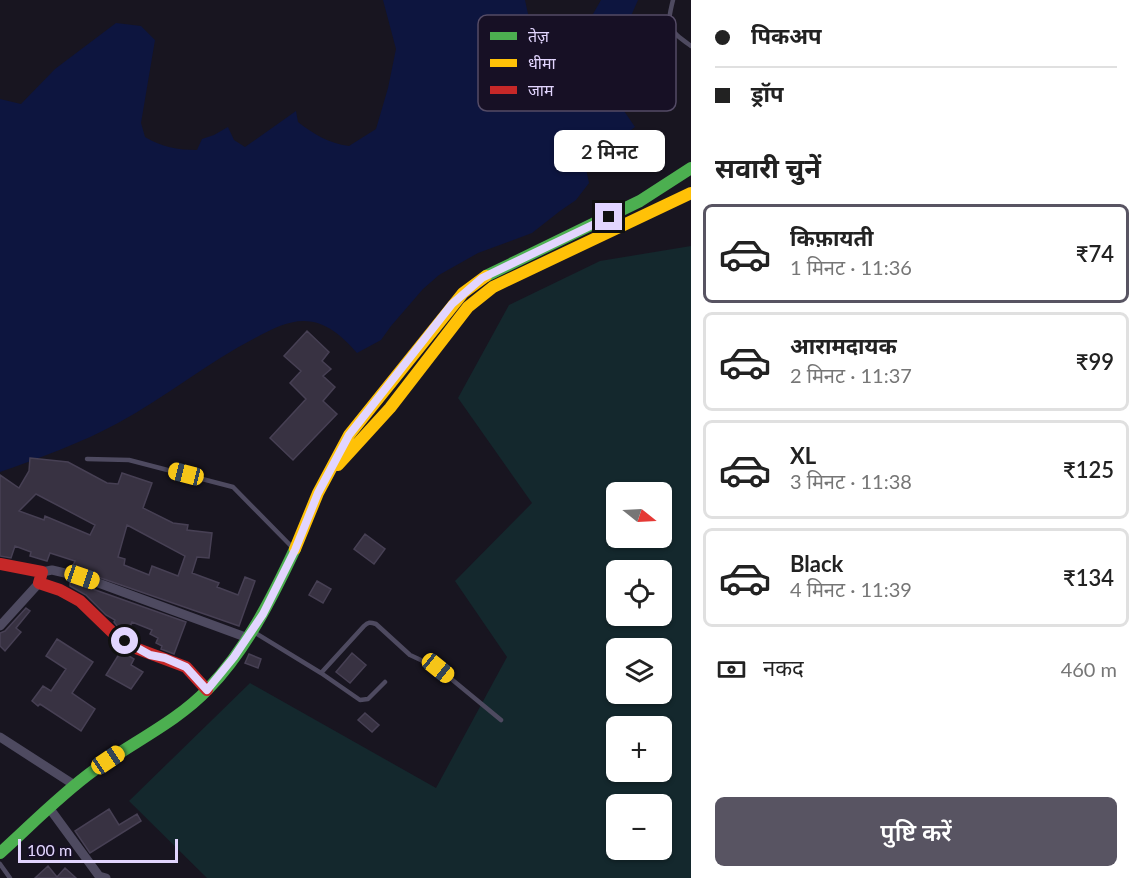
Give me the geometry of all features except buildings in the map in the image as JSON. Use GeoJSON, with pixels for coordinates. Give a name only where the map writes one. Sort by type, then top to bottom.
{"type":"FeatureCollection","features":[{"type":"Feature","properties":{"kind":"street"},"geometry":{"type":"LineString","coordinates":[[0,853],[108,760],[184,709],[207,690],[250,635],[263,614],[340,450],[359,421],[452,304],[482,278],[620,212],[691,168]]}},
{"type":"Feature","properties":{"kind":"street"},"geometry":{"type":"LineString","coordinates":[[326,479],[385,413],[479,296],[493,287],[691,193]]}},
{"type":"Feature","properties":{"kind":"street"},"geometry":{"type":"LineString","coordinates":[[0,564],[41,578],[80,601],[112,632],[138,650],[186,667],[207,690]]}},
{"type":"Feature","properties":{"kind":"street"},"geometry":{"type":"LineString","coordinates":[[0,626],[41,578],[52,570],[82,577],[250,635]]}},
{"type":"Feature","properties":{"kind":"street"},"geometry":{"type":"LineString","coordinates":[[0,736],[76,786]]}},
{"type":"Feature","properties":{"kind":"street"},"geometry":{"type":"LineString","coordinates":[[50,809],[100,877]]}},
{"type":"Feature","properties":{"kind":"lane"},"geometry":{"type":"LineString","coordinates":[[670,15],[673,0]]}},
{"type":"Feature","properties":{"kind":"lane"},"geometry":{"type":"LineString","coordinates":[[676,34],[691,46]]}},
{"type":"Feature","properties":{"kind":"lane"},"geometry":{"type":"LineString","coordinates":[[87,459],[129,460],[233,487],[295,550]]}},
{"type":"Feature","properties":{"kind":"lane"},"geometry":{"type":"LineString","coordinates":[[321,673],[367,622],[371,622],[416,659],[438,668],[501,720]]}},
{"type":"Feature","properties":{"kind":"lane"},"geometry":{"type":"LineString","coordinates":[[250,635],[321,673],[356,698],[365,701],[386,682]]}},
{"type":"Feature","properties":{"kind":"lane"},"geometry":{"type":"LineString","coordinates":[[0,864],[10,878]]}},
{"type":"Feature","properties":{"kind":"green space"},"geometry":{"type":"Polygon","coordinates":[[[691,246],[691,878],[207,878],[129,801],[250,683],[436,788],[507,657],[455,581],[532,503],[458,398],[509,305],[600,261],[691,246]]]}},
{"type":"Feature","properties":{"kind":"shaded area"},"geometry":{"type":"Polygon","coordinates":[[[383,0],[525,0],[528,15],[478,15],[478,111],[624,111],[635,127],[585,164],[589,183],[576,200],[532,233],[478,253],[439,275],[423,289],[381,340],[357,353],[340,336],[320,324],[298,321],[286,324],[239,347],[118,423],[75,444],[0,472],[0,99],[21,104],[55,69],[116,23],[141,26],[155,40],[141,123],[145,137],[170,147],[197,150],[202,139],[228,127],[234,140],[245,147],[296,111],[298,122],[310,131],[328,141],[349,146],[376,129],[396,49],[383,0]]]}},
{"type":"Feature","properties":{"kind":"shaded area"},"geometry":{"type":"Polygon","coordinates":[[[601,0],[638,0],[631,15],[592,15],[601,0]]]}},
{"type":"Feature","properties":{"kind":"traffic: fast"},"geometry":{"type":"LineString","coordinates":[[486,276],[640,201],[691,168]]}},
{"type":"Feature","properties":{"kind":"traffic: fast"},"geometry":{"type":"LineString","coordinates":[[0,853],[81,780],[182,712],[208,689],[222,674],[246,640],[267,605],[295,549]]}},
{"type":"Feature","properties":{"kind":"traffic: slow"},"geometry":{"type":"LineString","coordinates":[[338,465],[390,408],[468,307],[493,287],[691,193]]}},
{"type":"Feature","properties":{"kind":"traffic: slow"},"geometry":{"type":"LineString","coordinates":[[295,549],[318,493],[349,435],[463,293],[486,276]]}},
{"type":"Feature","properties":{"kind":"traffic: jam"},"geometry":{"type":"LineString","coordinates":[[0,564],[42,572],[39,583],[60,590],[80,601],[112,632],[138,649],[186,667],[207,690]]}},
{"type":"Feature","properties":{"kind":"route"},"geometry":{"type":"LineString","coordinates":[[125,641],[138,650],[186,667],[207,690],[234,657],[263,614],[295,550],[318,493],[349,435],[452,304],[482,278],[609,217]]}}]}
